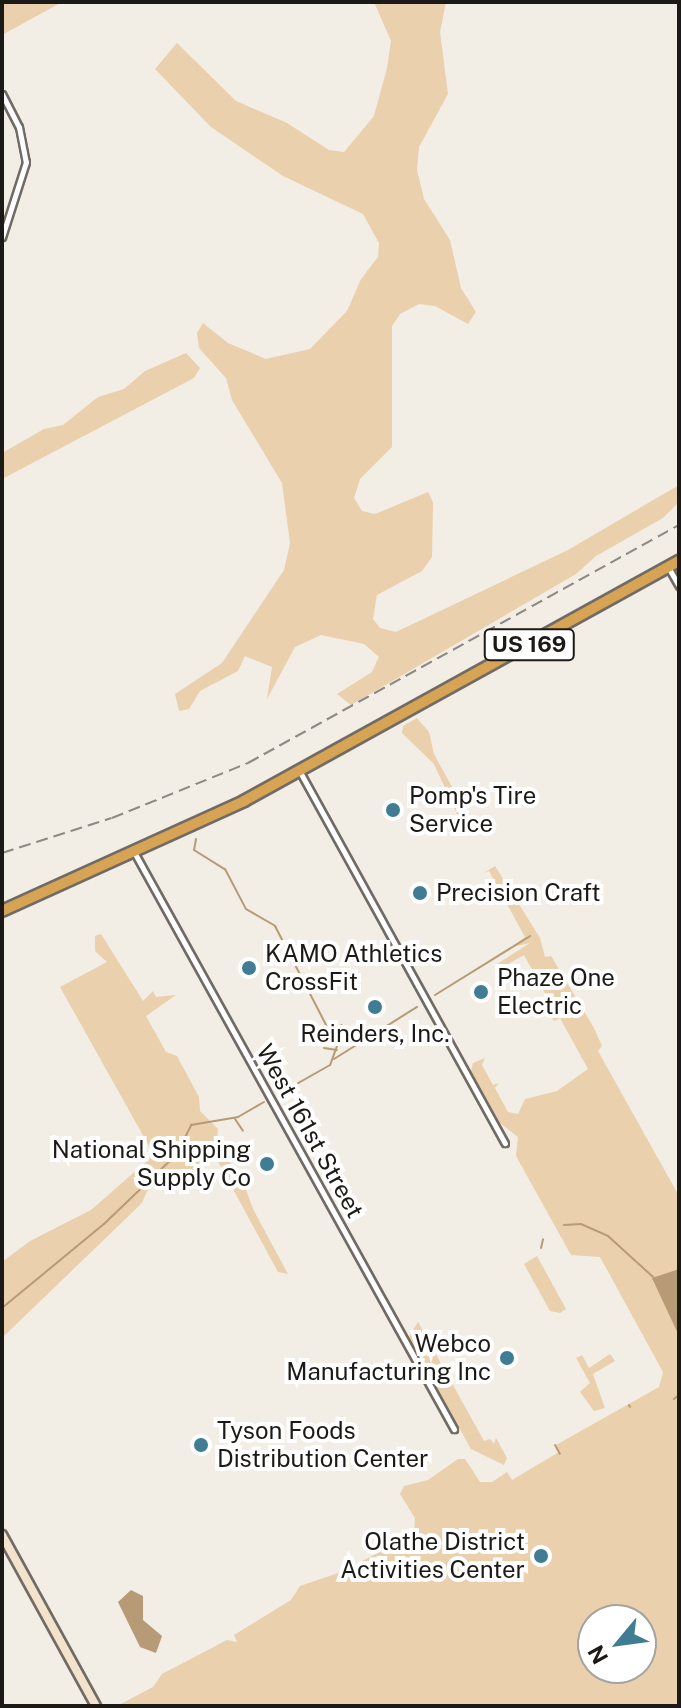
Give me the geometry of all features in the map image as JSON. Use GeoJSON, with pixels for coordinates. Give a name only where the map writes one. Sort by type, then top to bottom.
{"type":"FeatureCollection","features":[{"type":"Feature","properties":{"kind":"highway","name":"US 169"},"geometry":{"type":"LineString","coordinates":[[2,911],[300,772],[679,561]]}},
{"type":"Feature","properties":{"kind":"street"},"geometry":{"type":"LineString","coordinates":[[2,237],[26,162],[19,127],[3,96]]}},
{"type":"Feature","properties":{"kind":"street"},"geometry":{"type":"LineString","coordinates":[[668,567],[679,586]]}},
{"type":"Feature","properties":{"kind":"street"},"geometry":{"type":"LineString","coordinates":[[300,772],[505,1143]]}},
{"type":"Feature","properties":{"kind":"street","name":"West 161st Street"},"geometry":{"type":"LineString","coordinates":[[134,851],[454,1429]]}},
{"type":"Feature","properties":{"kind":"street"},"geometry":{"type":"LineString","coordinates":[[2,1535],[96,1706]]}},
{"type":"Feature","properties":{"kind":"shaded area"},"geometry":{"type":"Polygon","coordinates":[[[2,2],[62,2],[2,35],[2,2]]]}},
{"type":"Feature","properties":{"kind":"shaded area"},"geometry":{"type":"Polygon","coordinates":[[[374,2],[446,2],[440,32],[448,94],[419,147],[417,170],[424,199],[450,240],[461,288],[476,312],[468,324],[435,306],[419,304],[400,314],[392,326],[392,447],[360,479],[354,498],[362,511],[375,514],[428,492],[433,502],[432,557],[422,571],[377,595],[373,619],[380,628],[396,632],[568,550],[679,485],[679,502],[663,518],[596,556],[576,574],[351,705],[337,694],[372,672],[379,657],[364,644],[321,635],[295,647],[267,699],[272,667],[245,656],[238,671],[200,691],[189,709],[179,711],[175,694],[222,663],[284,570],[290,543],[282,483],[232,400],[226,378],[199,348],[197,333],[203,323],[228,343],[266,359],[310,349],[347,311],[361,279],[378,257],[379,243],[363,214],[283,176],[211,127],[155,69],[177,43],[236,101],[287,123],[329,150],[344,152],[374,116],[387,68],[391,41],[374,2]]]}},
{"type":"Feature","properties":{"kind":"shaded area"},"geometry":{"type":"Polygon","coordinates":[[[186,353],[200,368],[194,378],[2,479],[2,453],[44,429],[63,425],[98,397],[124,389],[145,371],[186,353]]]}},
{"type":"Feature","properties":{"kind":"shaded area"},"geometry":{"type":"Polygon","coordinates":[[[417,718],[429,732],[434,754],[469,818],[458,816],[434,764],[402,733],[403,726],[417,718]]]}},
{"type":"Feature","properties":{"kind":"shaded area","name":"Olathe District Activities Center"},"geometry":{"type":"Polygon","coordinates":[[[495,866],[540,938],[545,957],[551,956],[594,1028],[602,1046],[598,1051],[679,1196],[679,1269],[653,1278],[679,1336],[679,1706],[117,1706],[153,1687],[162,1674],[227,1640],[237,1642],[234,1635],[291,1600],[300,1586],[341,1572],[414,1534],[415,1518],[400,1494],[404,1486],[428,1480],[458,1459],[465,1459],[480,1482],[492,1482],[507,1472],[512,1480],[559,1452],[556,1445],[659,1387],[663,1372],[600,1257],[571,1255],[516,1156],[518,1137],[500,1123],[471,1071],[473,1063],[485,1058],[482,1065],[493,1085],[499,1083],[495,1088],[508,1112],[518,1114],[525,1099],[557,1091],[588,1069],[560,1018],[554,1021],[549,1012],[533,1016],[552,1006],[524,955],[501,968],[497,964],[530,943],[512,947],[525,937],[489,871],[484,873],[495,866]]]}},
{"type":"Feature","properties":{"kind":"shaded area"},"geometry":{"type":"Polygon","coordinates":[[[101,934],[143,1001],[153,991],[156,997],[176,995],[146,1016],[166,1052],[177,1056],[199,1097],[200,1111],[218,1129],[217,1138],[227,1143],[232,1170],[249,1180],[245,1187],[254,1211],[288,1274],[278,1272],[215,1156],[194,1172],[175,1175],[147,1191],[142,1203],[2,1338],[2,1262],[30,1241],[91,1210],[154,1155],[60,987],[107,962],[95,951],[95,936],[101,934]]]}},
{"type":"Feature","properties":{"kind":"shaded area"},"geometry":{"type":"Polygon","coordinates":[[[537,1256],[566,1309],[560,1313],[550,1311],[524,1264],[537,1256]]]}},
{"type":"Feature","properties":{"kind":"shaded area"},"geometry":{"type":"Polygon","coordinates":[[[679,1269],[679,1336],[652,1278],[679,1269]]]}},
{"type":"Feature","properties":{"kind":"shaded area"},"geometry":{"type":"Polygon","coordinates":[[[418,1322],[484,1441],[490,1439],[494,1444],[496,1438],[507,1458],[504,1465],[471,1449],[409,1337],[418,1322]]]}},
{"type":"Feature","properties":{"kind":"shaded area"},"geometry":{"type":"Polygon","coordinates":[[[610,1354],[615,1361],[593,1374],[605,1408],[594,1411],[580,1392],[590,1383],[576,1358],[582,1355],[589,1368],[610,1354]]]}},
{"type":"Feature","properties":{"kind":"shaded area"},"geometry":{"type":"Polygon","coordinates":[[[131,1590],[143,1596],[143,1620],[162,1636],[156,1653],[140,1647],[118,1602],[131,1590]]]}},
{"type":"Feature","properties":{"kind":"waterway"},"geometry":{"type":"LineString","coordinates":[[196,839],[194,850],[225,869],[246,909],[275,926],[337,1046],[330,1065],[279,1094]]}},
{"type":"Feature","properties":{"kind":"waterway"},"geometry":{"type":"LineString","coordinates":[[435,995],[530,936]]}},
{"type":"Feature","properties":{"kind":"waterway"},"geometry":{"type":"LineString","coordinates":[[312,993],[321,988]]}},
{"type":"Feature","properties":{"kind":"waterway"},"geometry":{"type":"LineString","coordinates":[[334,1059],[417,1007]]}},
{"type":"Feature","properties":{"kind":"waterway"},"geometry":{"type":"LineString","coordinates":[[330,1033],[342,1025]]}},
{"type":"Feature","properties":{"kind":"waterway"},"geometry":{"type":"LineString","coordinates":[[324,1048],[337,1050]]}},
{"type":"Feature","properties":{"kind":"waterway"},"geometry":{"type":"LineString","coordinates":[[2,1308],[104,1224],[176,1155],[191,1125],[238,1117],[264,1102]]}},
{"type":"Feature","properties":{"kind":"waterway"},"geometry":{"type":"LineString","coordinates":[[235,1119],[243,1131]]}},
{"type":"Feature","properties":{"kind":"waterway"},"geometry":{"type":"LineString","coordinates":[[564,1225],[581,1224],[608,1236],[653,1277]]}},
{"type":"Feature","properties":{"kind":"waterway"},"geometry":{"type":"LineString","coordinates":[[541,1248],[543,1239]]}},
{"type":"Feature","properties":{"kind":"waterway"},"geometry":{"type":"LineString","coordinates":[[674,1399],[679,1395]]}},
{"type":"Feature","properties":{"kind":"waterway"},"geometry":{"type":"LineString","coordinates":[[555,1445],[560,1454]]}},
{"type":"Feature","properties":{"kind":"railway"},"geometry":{"type":"LineString","coordinates":[[2,853],[112,818],[248,763],[679,525]]}},
{"type":"Feature","properties":{"kind":"place","name":"Pomp's Tire Service"},"geometry":{"type":"Point","coordinates":[393,810]}},
{"type":"Feature","properties":{"kind":"place","name":"Precision Craft"},"geometry":{"type":"Point","coordinates":[420,893]}},
{"type":"Feature","properties":{"kind":"place","name":"KAMO Athletics CrossFit"},"geometry":{"type":"Point","coordinates":[249,968]}},
{"type":"Feature","properties":{"kind":"place","name":"Phaze One Electric"},"geometry":{"type":"Point","coordinates":[481,992]}},
{"type":"Feature","properties":{"kind":"place","name":"Reinders, Inc."},"geometry":{"type":"Point","coordinates":[375,1007]}},
{"type":"Feature","properties":{"kind":"place","name":"National Shipping Supply Co"},"geometry":{"type":"Point","coordinates":[267,1164]}},
{"type":"Feature","properties":{"kind":"place","name":"Webco Manufacturing Inc"},"geometry":{"type":"Point","coordinates":[507,1358]}},
{"type":"Feature","properties":{"kind":"place","name":"Tyson Foods Distribution Center"},"geometry":{"type":"Point","coordinates":[201,1445]}},
{"type":"Feature","properties":{"kind":"place","name":"Olathe District Activities Center"},"geometry":{"type":"Point","coordinates":[541,1556]}}]}
